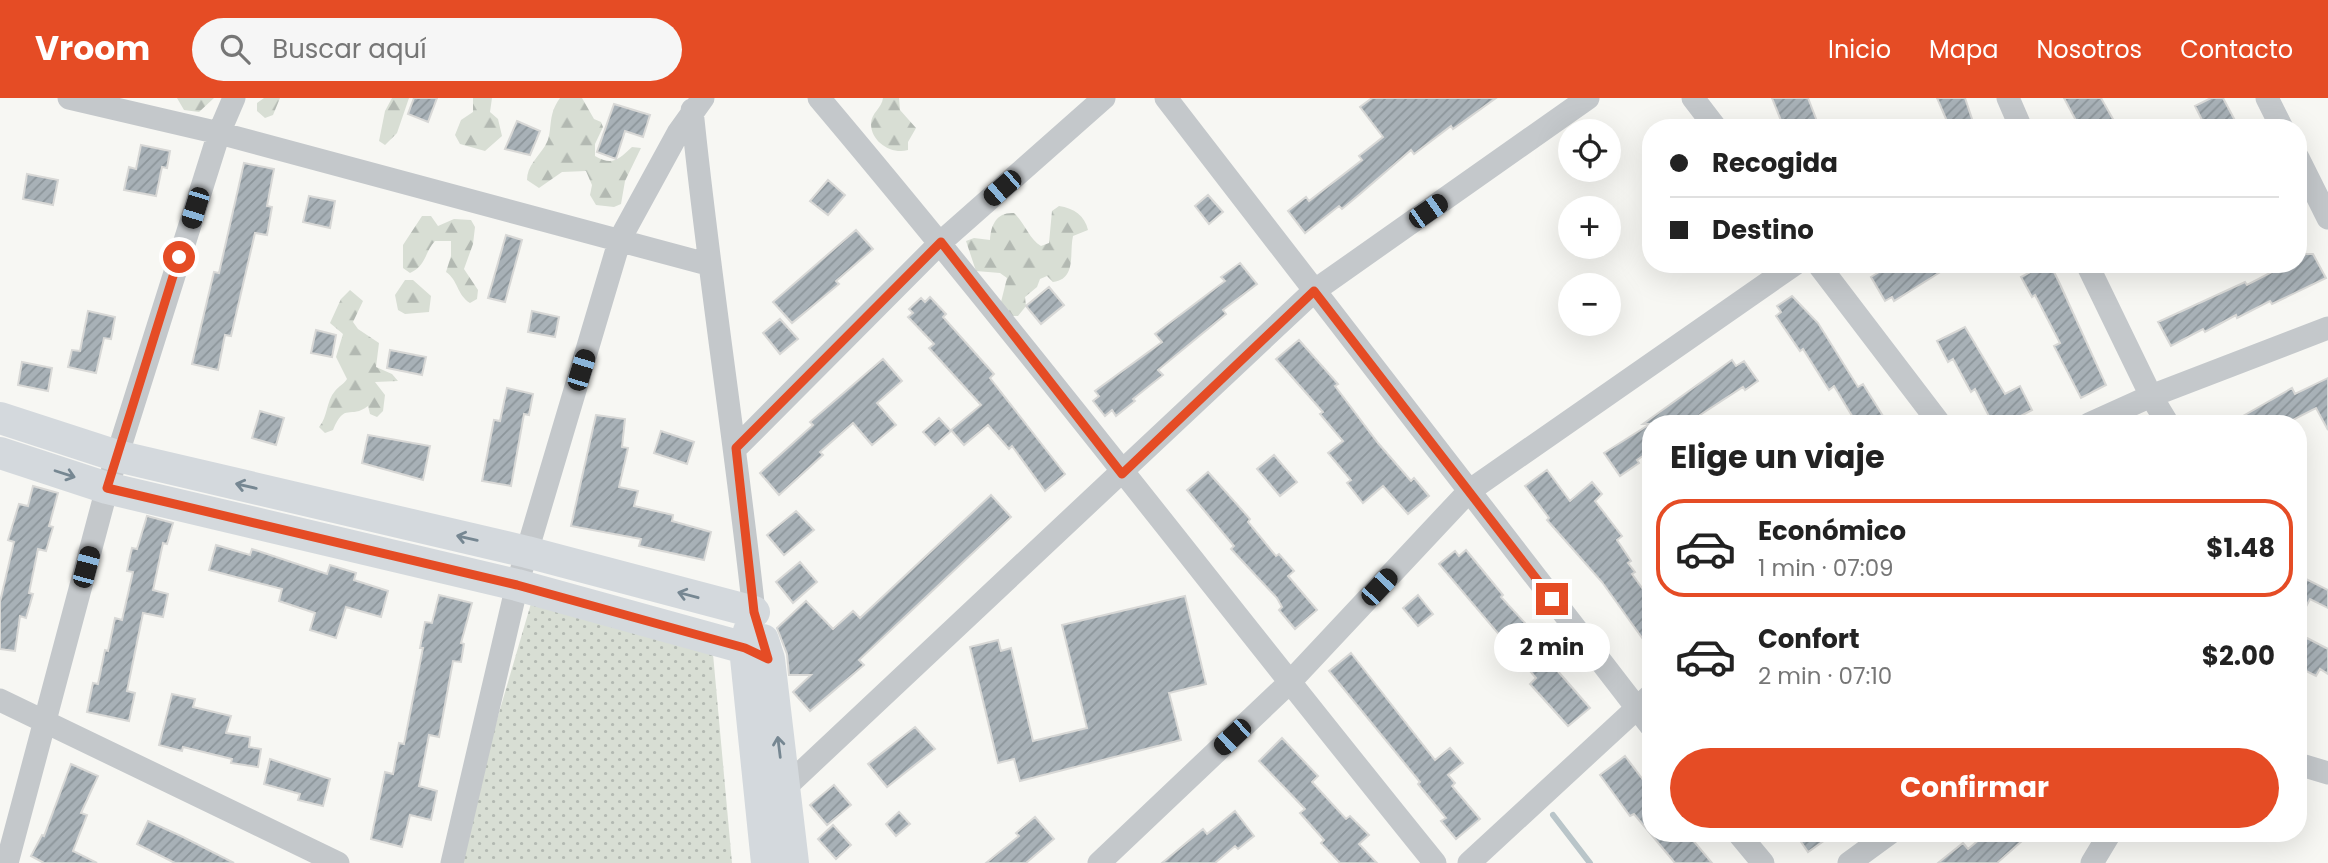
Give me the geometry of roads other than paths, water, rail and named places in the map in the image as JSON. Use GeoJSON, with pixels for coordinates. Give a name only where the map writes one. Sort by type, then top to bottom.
{"type":"FeatureCollection","features":[{"type":"Feature","properties":{"kind":"street"},"geometry":{"type":"LineString","coordinates":[[69,98],[219,133],[707,264]]}},
{"type":"Feature","properties":{"kind":"street"},"geometry":{"type":"LineString","coordinates":[[7,863],[107,488],[219,133],[234,98]]}},
{"type":"Feature","properties":{"kind":"street"},"geometry":{"type":"LineString","coordinates":[[819,98],[941,242],[1122,474],[1435,863]]}},
{"type":"Feature","properties":{"kind":"street"},"geometry":{"type":"LineString","coordinates":[[736,448],[941,242],[1104,98]]}},
{"type":"Feature","properties":{"kind":"street"},"geometry":{"type":"LineString","coordinates":[[1166,98],[1469,491],[1642,700]]}},
{"type":"Feature","properties":{"kind":"street"},"geometry":{"type":"LineString","coordinates":[[767,863],[773,799],[1314,291],[1588,98]]}},
{"type":"Feature","properties":{"kind":"street"},"geometry":{"type":"LineString","coordinates":[[1693,98],[1709,119]]}},
{"type":"Feature","properties":{"kind":"street"},"geometry":{"type":"LineString","coordinates":[[2008,98],[2017,119]]}},
{"type":"Feature","properties":{"kind":"street"},"geometry":{"type":"LineString","coordinates":[[2267,98],[2278,119]]}},
{"type":"Feature","properties":{"kind":"street"},"geometry":{"type":"LineString","coordinates":[[452,863],[517,585],[620,239],[698,104]]}},
{"type":"Feature","properties":{"kind":"street"},"geometry":{"type":"LineString","coordinates":[[698,104],[707,264],[736,448],[773,799],[793,863]]}},
{"type":"Feature","properties":{"kind":"street"},"geometry":{"type":"LineString","coordinates":[[2307,176],[2328,218]]}},
{"type":"Feature","properties":{"kind":"street"},"geometry":{"type":"LineString","coordinates":[[1099,863],[1289,683],[1469,491],[1782,273]]}},
{"type":"Feature","properties":{"kind":"street"},"geometry":{"type":"LineString","coordinates":[[1825,273],[1933,415]]}},
{"type":"Feature","properties":{"kind":"street"},"geometry":{"type":"LineString","coordinates":[[2091,273],[2163,415]]}},
{"type":"Feature","properties":{"kind":"street"},"geometry":{"type":"LineString","coordinates":[[2109,415],[2151,396],[2328,328]]}},
{"type":"Feature","properties":{"kind":"street"},"geometry":{"type":"LineString","coordinates":[[0,418],[117,456],[527,552],[754,612]]}},
{"type":"Feature","properties":{"kind":"street"},"geometry":{"type":"LineString","coordinates":[[0,453],[107,488],[517,585],[757,654]]}},
{"type":"Feature","properties":{"kind":"street"},"geometry":{"type":"LineString","coordinates":[[0,700],[338,863]]}},
{"type":"Feature","properties":{"kind":"street"},"geometry":{"type":"LineString","coordinates":[[1469,863],[1642,702]]}},
{"type":"Feature","properties":{"kind":"street"},"geometry":{"type":"LineString","coordinates":[[2307,766],[2327,772]]}},
{"type":"Feature","properties":{"kind":"street"},"geometry":{"type":"LineString","coordinates":[[1746,842],[1763,863]]}},
{"type":"Feature","properties":{"kind":"street"},"geometry":{"type":"LineString","coordinates":[[1849,863],[1878,842]]}},
{"type":"Feature","properties":{"kind":"street"},"geometry":{"type":"LineString","coordinates":[[2092,863],[2105,842]]}},
{"type":"Feature","properties":{"kind":"waterway"},"geometry":{"type":"LineString","coordinates":[[1553,815],[1590,863]]}}]}
